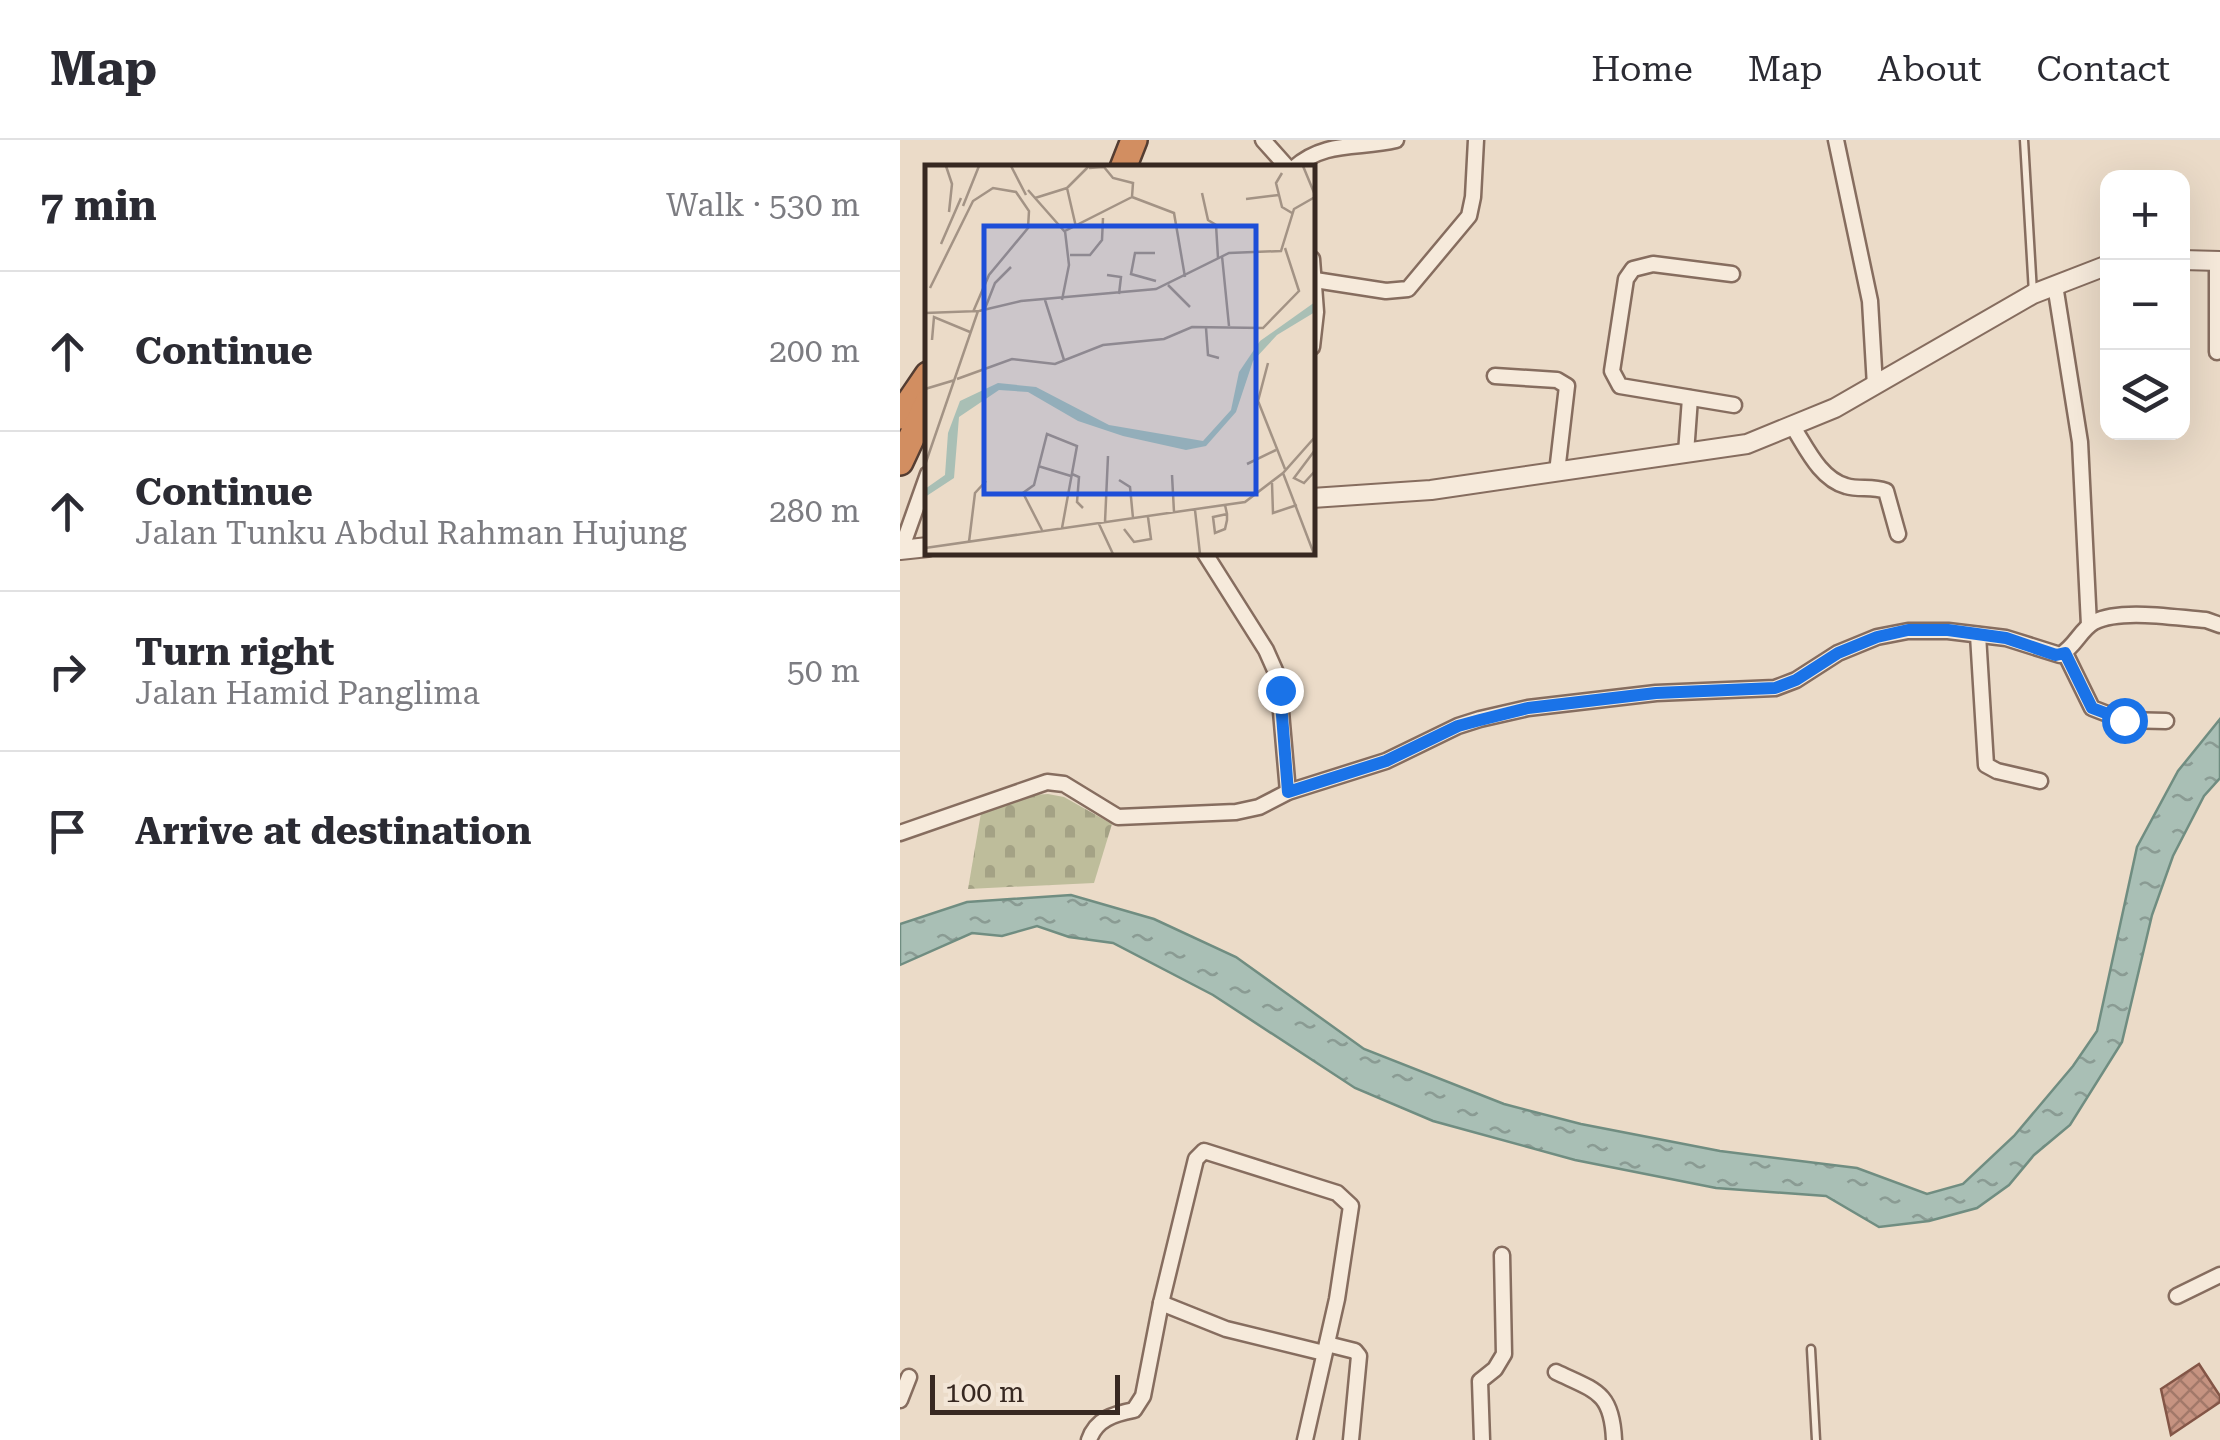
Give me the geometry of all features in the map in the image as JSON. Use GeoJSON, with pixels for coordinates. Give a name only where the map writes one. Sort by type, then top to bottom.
{"type":"FeatureCollection","features":[{"type":"Feature","properties":{"kind":"highway"},"geometry":{"type":"LineString","coordinates":[[1109,165],[1118,140]]}},
{"type":"Feature","properties":{"kind":"highway"},"geometry":{"type":"LineString","coordinates":[[1124,165],[1134,140]]}},
{"type":"Feature","properties":{"kind":"highway"},"geometry":{"type":"LineString","coordinates":[[900,416],[925,379]]}},
{"type":"Feature","properties":{"kind":"highway"},"geometry":{"type":"LineString","coordinates":[[900,462],[925,408]]}},
{"type":"Feature","properties":{"kind":"street"},"geometry":{"type":"LineString","coordinates":[[1263,140],[1288,165]]}},
{"type":"Feature","properties":{"kind":"street"},"geometry":{"type":"LineString","coordinates":[[1296,165],[1346,142],[1396,140]]}},
{"type":"Feature","properties":{"kind":"street"},"geometry":{"type":"LineString","coordinates":[[1315,280],[1386,291],[1408,290],[1468,216],[1473,198],[1476,140]]}},
{"type":"Feature","properties":{"kind":"street"},"geometry":{"type":"LineString","coordinates":[[1836,140],[1870,301],[1874,386]]}},
{"type":"Feature","properties":{"kind":"street"},"geometry":{"type":"LineString","coordinates":[[2190,260],[2218,261],[2217,352]]}},
{"type":"Feature","properties":{"kind":"street"},"geometry":{"type":"LineString","coordinates":[[1732,274],[1645,264],[1633,269],[1626,279],[1612,377],[1620,386],[1734,405]]}},
{"type":"Feature","properties":{"kind":"street"},"geometry":{"type":"LineString","coordinates":[[1315,498],[1391,494],[1747,444],[1793,427],[1874,386],[2033,294],[2100,268]]}},
{"type":"Feature","properties":{"kind":"street"},"geometry":{"type":"LineString","coordinates":[[2055,285],[2080,442],[2089,624]]}},
{"type":"Feature","properties":{"kind":"street"},"geometry":{"type":"LineString","coordinates":[[1495,376],[1557,380],[1567,386],[1557,472]]}},
{"type":"Feature","properties":{"kind":"street"},"geometry":{"type":"LineString","coordinates":[[1686,453],[1690,398]]}},
{"type":"Feature","properties":{"kind":"street"},"geometry":{"type":"LineString","coordinates":[[1793,427],[1820,468],[1833,480],[1844,486],[1886,492],[1898,534]]}},
{"type":"Feature","properties":{"kind":"street"},"geometry":{"type":"LineString","coordinates":[[901,550],[925,482]]}},
{"type":"Feature","properties":{"kind":"street"},"geometry":{"type":"LineString","coordinates":[[1206,555],[1266,650],[1278,677],[1288,792]]}},
{"type":"Feature","properties":{"kind":"street"},"geometry":{"type":"LineString","coordinates":[[900,833],[1047,782],[1064,784],[1118,817],[1247,810],[1288,792],[1386,761],[1458,726],[1512,712],[1697,689],[1767,689],[1796,680],[1838,653],[1877,637],[1908,630],[1948,630],[2006,638],[2056,655],[2065,653],[2089,624],[2110,616],[2206,620],[2220,625]]}},
{"type":"Feature","properties":{"kind":"street"},"geometry":{"type":"LineString","coordinates":[[1978,636],[1986,765],[2040,781]]}},
{"type":"Feature","properties":{"kind":"street"},"geometry":{"type":"LineString","coordinates":[[2065,653],[2092,708],[2124,720],[2166,720]]}},
{"type":"Feature","properties":{"kind":"street"},"geometry":{"type":"LineString","coordinates":[[1089,1440],[1098,1423],[1140,1404],[1196,1159],[1204,1150],[1336,1193],[1350,1202],[1326,1348],[1305,1440]]}},
{"type":"Feature","properties":{"kind":"street"},"geometry":{"type":"LineString","coordinates":[[1482,1440],[1480,1381],[1495,1369],[1504,1354],[1502,1255]]}},
{"type":"Feature","properties":{"kind":"street"},"geometry":{"type":"LineString","coordinates":[[2177,1296],[2220,1274]]}},
{"type":"Feature","properties":{"kind":"street"},"geometry":{"type":"LineString","coordinates":[[1161,1303],[1226,1329],[1355,1351],[1359,1356],[1351,1440]]}},
{"type":"Feature","properties":{"kind":"street"},"geometry":{"type":"LineString","coordinates":[[1556,1372],[1602,1396],[1611,1411],[1614,1440]]}},
{"type":"Feature","properties":{"kind":"street"},"geometry":{"type":"LineString","coordinates":[[900,1400],[909,1377]]}},
{"type":"Feature","properties":{"kind":"lane"},"geometry":{"type":"LineString","coordinates":[[2024,140],[2033,294]]}},
{"type":"Feature","properties":{"kind":"lane"},"geometry":{"type":"LineString","coordinates":[[1811,1349],[1816,1440]]}},
{"type":"Feature","properties":{"kind":"green space"},"geometry":{"type":"Polygon","coordinates":[[[1031,795],[1064,797],[1112,824],[1094,883],[968,889],[981,813],[1031,795]]]}},
{"type":"Feature","properties":{"kind":"water"},"geometry":{"type":"Polygon","coordinates":[[[2220,719],[2220,778],[2204,796],[2173,856],[2152,915],[2122,1042],[2070,1125],[2034,1155],[2009,1185],[1977,1208],[1929,1221],[1879,1227],[1826,1196],[1716,1188],[1575,1160],[1433,1121],[1355,1088],[1213,995],[1113,943],[1069,937],[1037,926],[1002,936],[972,933],[900,965],[900,924],[967,902],[1071,895],[1154,919],[1236,957],[1364,1049],[1504,1104],[1581,1124],[1720,1151],[1857,1168],[1927,1194],[1963,1184],[2014,1136],[2097,1031],[2137,847],[2178,771],[2220,719]]]}},
{"type":"Feature","properties":{"kind":"building"},"geometry":{"type":"Polygon","coordinates":[[[2199,1364],[2220,1402],[2171,1435],[2161,1389],[2199,1364]]]}},
{"type":"Feature","properties":{"kind":"route"},"geometry":{"type":"LineString","coordinates":[[1280,690],[1288,792],[1386,761],[1458,726],[1528,708],[1697,689],[1775,688],[1796,680],[1838,653],[1877,637],[1908,630],[1948,630],[2006,638],[2056,655],[2065,653],[2092,708],[2124,720]]}}]}
